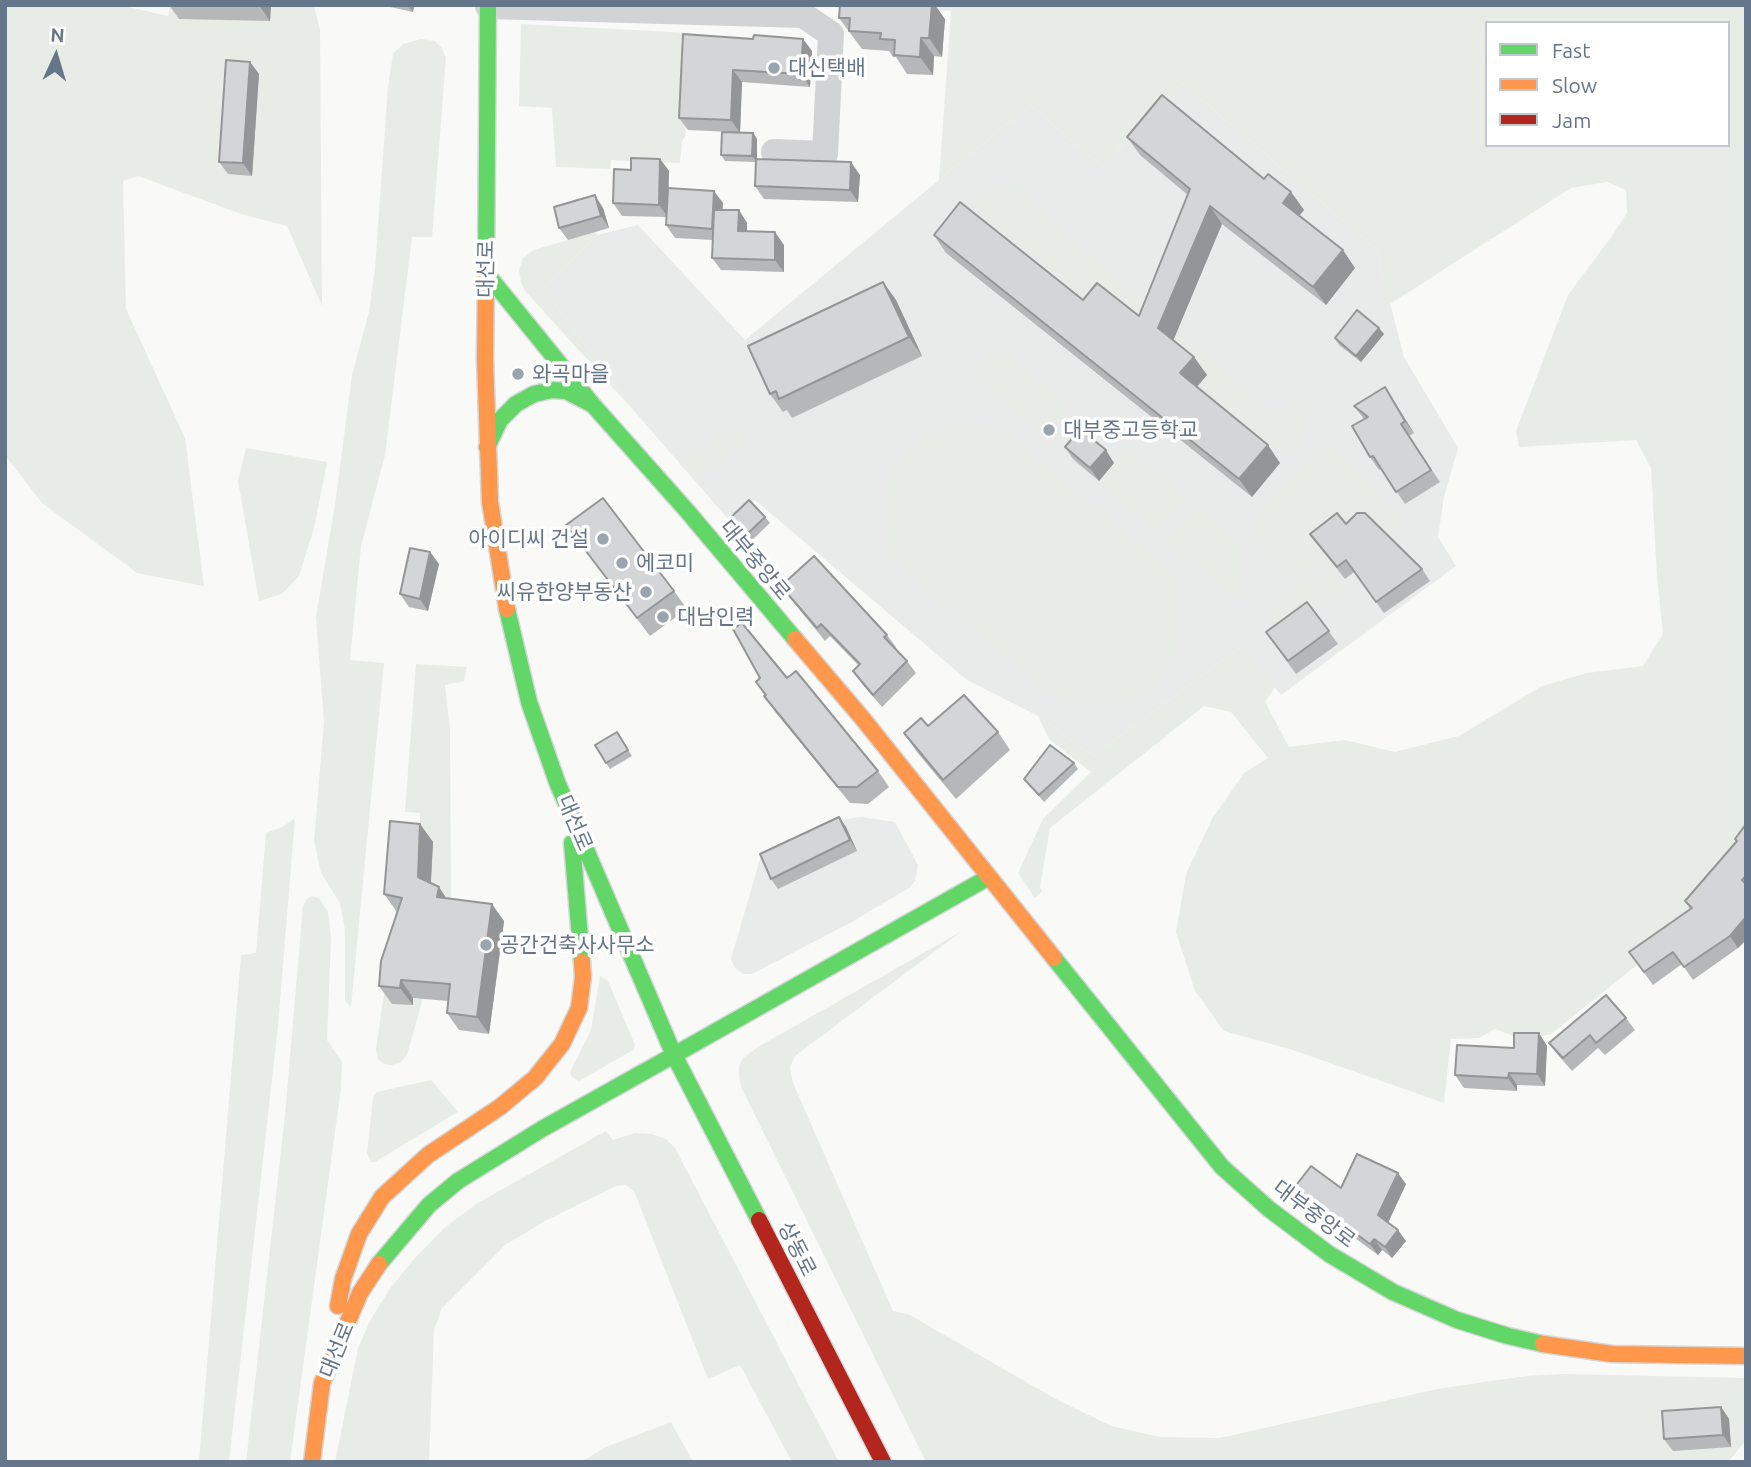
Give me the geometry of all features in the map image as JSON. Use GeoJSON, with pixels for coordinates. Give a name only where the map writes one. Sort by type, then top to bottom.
{"type":"FeatureCollection","features":[{"type":"Feature","properties":{"kind":"street","name":"대선로"},"geometry":{"type":"LineString","coordinates":[[312,1462],[322,1383],[360,1293],[380,1262],[429,1205],[458,1181],[542,1129],[674,1055],[569,809],[529,702],[513,641],[490,502],[487,447],[485,359],[488,6],[803,10],[831,34],[825,154],[774,152]]}},
{"type":"Feature","properties":{"kind":"street","name":"대부중앙로"},"geometry":{"type":"LineString","coordinates":[[486,273],[593,405],[810,656],[1222,1167],[1269,1209],[1329,1254],[1393,1292],[1457,1320],[1508,1336],[1566,1349],[1612,1354],[1746,1356]]}},
{"type":"Feature","properties":{"kind":"street"},"geometry":{"type":"LineString","coordinates":[[487,447],[500,421],[516,404],[534,394],[552,390],[566,391],[593,405]]}},
{"type":"Feature","properties":{"kind":"street"},"geometry":{"type":"LineString","coordinates":[[322,1383],[343,1279],[359,1234],[382,1197],[428,1156],[500,1107],[535,1078],[562,1044],[579,1008],[583,977],[569,809]]}},
{"type":"Feature","properties":{"kind":"street"},"geometry":{"type":"LineString","coordinates":[[674,1055],[989,877]]}},
{"type":"Feature","properties":{"kind":"street","name":"상동로"},"geometry":{"type":"LineString","coordinates":[[674,1055],[883,1462]]}},
{"type":"Feature","properties":{"kind":"shaded area"},"geometry":{"type":"Polygon","coordinates":[[[5,5],[119,5],[168,16],[170,5],[314,5],[320,30],[322,306],[287,226],[244,215],[138,176],[123,181],[126,309],[185,438],[204,586],[137,573],[42,503],[5,455],[5,5]]]}},
{"type":"Feature","properties":{"kind":"shaded area"},"geometry":{"type":"Polygon","coordinates":[[[861,5],[1746,5],[1746,849],[1686,931],[1638,964],[1550,1035],[1518,1038],[1495,1029],[1479,1038],[1451,1039],[1444,1103],[1293,1050],[1224,1031],[1195,991],[1176,932],[1186,874],[1212,819],[1244,773],[1268,758],[1231,712],[1204,706],[1050,828],[1040,887],[1042,891],[1035,898],[1018,873],[1043,819],[1091,772],[1049,739],[1038,716],[1093,756],[1241,647],[1275,687],[1265,702],[1289,747],[1345,740],[1395,752],[1459,736],[1542,686],[1587,673],[1643,666],[1663,634],[1651,468],[1636,440],[1519,447],[1516,431],[1568,295],[1627,213],[1626,190],[1607,182],[1571,188],[1390,304],[1376,249],[1182,83],[1102,167],[1030,105],[939,180],[951,11],[861,5]]]}},
{"type":"Feature","properties":{"kind":"shaded area"},"geometry":{"type":"Polygon","coordinates":[[[521,24],[690,33],[685,137],[682,141],[680,163],[611,160],[610,169],[556,167],[552,108],[519,106],[521,24]]]}},
{"type":"Feature","properties":{"kind":"shaded area"},"geometry":{"type":"Polygon","coordinates":[[[421,39],[435,41],[446,57],[432,237],[412,237],[385,455],[361,546],[350,660],[384,663],[351,1007],[345,1001],[345,930],[340,903],[321,873],[314,841],[324,722],[316,617],[335,505],[352,375],[369,312],[393,54],[403,44],[421,39]]]}},
{"type":"Feature","properties":{"kind":"shaded area","name":"대부중고등학교"},"geometry":{"type":"Polygon","coordinates":[[[1182,83],[1376,249],[1404,357],[1458,448],[1444,497],[1438,537],[1456,566],[1281,695],[1241,647],[1093,756],[1038,716],[967,680],[755,500],[729,520],[635,412],[543,288],[597,235],[638,225],[745,340],[1030,105],[1102,167],[1182,83]]]}},
{"type":"Feature","properties":{"kind":"shaded area"},"geometry":{"type":"Polygon","coordinates":[[[1031,183],[1020,195],[1159,316],[1157,323],[1104,309],[970,206],[979,197],[991,192],[1031,183]]]}},
{"type":"Feature","properties":{"kind":"shaded area"},"geometry":{"type":"Polygon","coordinates":[[[595,232],[597,235],[543,288],[635,412],[525,291],[521,282],[519,270],[523,258],[534,250],[595,232]]]}},
{"type":"Feature","properties":{"kind":"shaded area"},"geometry":{"type":"Polygon","coordinates":[[[1177,331],[1280,421],[1304,395],[1309,402],[1311,420],[1307,429],[1284,454],[1161,354],[1177,331]]]}},
{"type":"Feature","properties":{"kind":"shaded area"},"geometry":{"type":"Polygon","coordinates":[[[995,352],[999,352],[1065,402],[1067,410],[1044,435],[973,375],[995,352]]]}},
{"type":"Feature","properties":{"kind":"shaded area"},"geometry":{"type":"Polygon","coordinates":[[[971,426],[1003,434],[1017,444],[1162,565],[1178,596],[1181,613],[1179,632],[1168,666],[1157,680],[1143,691],[1124,701],[1086,706],[1069,702],[1050,692],[897,560],[888,544],[883,525],[883,505],[890,475],[910,448],[923,439],[952,427],[971,426]]]}},
{"type":"Feature","properties":{"kind":"shaded area"},"geometry":{"type":"Polygon","coordinates":[[[725,430],[733,431],[746,442],[693,478],[678,462],[725,430]]]}},
{"type":"Feature","properties":{"kind":"shaded area"},"geometry":{"type":"Polygon","coordinates":[[[1324,442],[1328,443],[1401,523],[1390,541],[1329,568],[1316,566],[1306,569],[1290,579],[1247,533],[1247,529],[1324,442]]]}},
{"type":"Feature","properties":{"kind":"shaded area"},"geometry":{"type":"Polygon","coordinates":[[[246,448],[327,462],[314,528],[299,576],[282,594],[259,601],[238,481],[246,448]]]}},
{"type":"Feature","properties":{"kind":"shaded area"},"geometry":{"type":"Polygon","coordinates":[[[1123,449],[1181,493],[1180,501],[1155,528],[1099,481],[1114,463],[1111,460],[1123,449]]]}},
{"type":"Feature","properties":{"kind":"shaded area"},"geometry":{"type":"Polygon","coordinates":[[[1202,510],[1234,540],[1247,584],[1238,598],[1168,540],[1196,511],[1202,510]]]}},
{"type":"Feature","properties":{"kind":"shaded area"},"geometry":{"type":"Polygon","coordinates":[[[1326,574],[1349,591],[1272,628],[1283,596],[1308,577],[1326,574]]]}},
{"type":"Feature","properties":{"kind":"shaded area"},"geometry":{"type":"Polygon","coordinates":[[[416,664],[467,667],[464,681],[445,685],[450,730],[451,905],[430,895],[420,841],[420,813],[405,812],[416,664]]]}},
{"type":"Feature","properties":{"kind":"shaded area"},"geometry":{"type":"Polygon","coordinates":[[[862,817],[895,822],[918,865],[915,881],[909,888],[850,923],[752,974],[743,974],[735,968],[731,959],[760,859],[765,852],[834,820],[862,817]]]}},
{"type":"Feature","properties":{"kind":"shaded area"},"geometry":{"type":"Polygon","coordinates":[[[295,818],[278,1026],[229,1462],[199,1462],[241,955],[256,953],[266,833],[295,818]]]}},
{"type":"Feature","properties":{"kind":"shaded area"},"geometry":{"type":"Polygon","coordinates":[[[311,896],[319,898],[328,912],[331,938],[327,1040],[342,1062],[341,1088],[290,1462],[246,1462],[285,1115],[303,906],[311,896]]]}},
{"type":"Feature","properties":{"kind":"shaded area"},"geometry":{"type":"Polygon","coordinates":[[[396,911],[414,916],[423,998],[407,1055],[400,1063],[391,1065],[378,1059],[376,1049],[396,911]]]}},
{"type":"Feature","properties":{"kind":"shaded area"},"geometry":{"type":"Polygon","coordinates":[[[962,931],[795,1056],[790,1067],[793,1083],[893,1311],[910,1315],[1052,1397],[1111,1426],[1160,1437],[1220,1438],[1437,1389],[1526,1376],[1563,1374],[1746,1378],[1746,1440],[1728,1462],[926,1462],[741,1087],[739,1066],[743,1058],[758,1047],[962,931]]]}},
{"type":"Feature","properties":{"kind":"shaded area"},"geometry":{"type":"Polygon","coordinates":[[[600,976],[608,981],[635,1045],[633,1050],[579,1081],[572,1077],[570,1072],[591,1030],[600,976]]]}},
{"type":"Feature","properties":{"kind":"shaded area"},"geometry":{"type":"Polygon","coordinates":[[[431,1080],[458,1112],[371,1162],[367,1153],[373,1097],[377,1092],[431,1080]]]}},
{"type":"Feature","properties":{"kind":"shaded area"},"geometry":{"type":"Polygon","coordinates":[[[606,1131],[613,1140],[635,1133],[652,1134],[666,1139],[675,1148],[839,1462],[792,1462],[740,1365],[708,1379],[634,1191],[626,1185],[616,1186],[547,1220],[505,1245],[442,1308],[434,1330],[429,1462],[335,1462],[358,1348],[371,1319],[389,1290],[413,1260],[443,1229],[476,1204],[606,1131]]]}},
{"type":"Feature","properties":{"kind":"shaded area"},"geometry":{"type":"Polygon","coordinates":[[[671,1422],[693,1462],[581,1462],[606,1447],[671,1422]]]}},
{"type":"Feature","properties":{"kind":"building"},"geometry":{"type":"Polygon","coordinates":[[[840,5],[932,5],[929,38],[921,38],[920,57],[894,55],[895,40],[880,39],[881,33],[849,31],[850,18],[839,18],[840,5]]]}},
{"type":"Feature","properties":{"kind":"building"},"geometry":{"type":"Polygon","coordinates":[[[683,34],[803,39],[801,74],[733,70],[731,120],[679,118],[683,34]]]}},
{"type":"Feature","properties":{"kind":"building"},"geometry":{"type":"Polygon","coordinates":[[[226,60],[250,62],[243,163],[219,162],[226,60]]]}},
{"type":"Feature","properties":{"kind":"building"},"geometry":{"type":"Polygon","coordinates":[[[1162,95],[1264,179],[1268,174],[1291,192],[1283,203],[1343,250],[1313,287],[1210,206],[1158,328],[1194,357],[1180,373],[1268,445],[1239,479],[934,235],[960,202],[1083,300],[1097,283],[1139,316],[1190,189],[1127,137],[1162,95]]]}},
{"type":"Feature","properties":{"kind":"building"},"geometry":{"type":"Polygon","coordinates":[[[722,132],[753,133],[752,156],[721,155],[722,132]]]}},
{"type":"Feature","properties":{"kind":"building"},"geometry":{"type":"Polygon","coordinates":[[[631,158],[660,159],[659,205],[613,203],[614,169],[631,170],[631,158]]]}},
{"type":"Feature","properties":{"kind":"building"},"geometry":{"type":"Polygon","coordinates":[[[756,159],[851,162],[850,190],[755,186],[756,159]]]}},
{"type":"Feature","properties":{"kind":"building"},"geometry":{"type":"Polygon","coordinates":[[[668,188],[714,191],[712,229],[666,225],[668,188]]]}},
{"type":"Feature","properties":{"kind":"building"},"geometry":{"type":"Polygon","coordinates":[[[595,195],[601,216],[559,228],[554,207],[595,195]]]}},
{"type":"Feature","properties":{"kind":"building"},"geometry":{"type":"Polygon","coordinates":[[[714,210],[739,210],[738,231],[775,232],[775,260],[712,258],[714,210]]]}},
{"type":"Feature","properties":{"kind":"building"},"geometry":{"type":"Polygon","coordinates":[[[883,282],[909,337],[779,399],[776,391],[770,394],[748,346],[883,282]]]}},
{"type":"Feature","properties":{"kind":"building"},"geometry":{"type":"Polygon","coordinates":[[[1357,310],[1379,328],[1356,356],[1335,338],[1357,310]]]}},
{"type":"Feature","properties":{"kind":"building"},"geometry":{"type":"Polygon","coordinates":[[[1385,387],[1405,421],[1401,424],[1431,470],[1396,492],[1373,456],[1370,457],[1352,426],[1368,417],[1354,406],[1385,387]]]}},
{"type":"Feature","properties":{"kind":"building"},"geometry":{"type":"Polygon","coordinates":[[[1080,429],[1106,450],[1090,468],[1065,447],[1080,429]]]}},
{"type":"Feature","properties":{"kind":"building"},"geometry":{"type":"Polygon","coordinates":[[[603,498],[674,591],[637,618],[566,525],[603,498]]]}},
{"type":"Feature","properties":{"kind":"building"},"geometry":{"type":"Polygon","coordinates":[[[749,500],[765,517],[741,540],[726,522],[749,500]]]}},
{"type":"Feature","properties":{"kind":"building"},"geometry":{"type":"Polygon","coordinates":[[[1337,513],[1346,524],[1357,513],[1365,513],[1422,569],[1376,602],[1346,560],[1337,567],[1310,534],[1337,513]]]}},
{"type":"Feature","properties":{"kind":"building"},"geometry":{"type":"Polygon","coordinates":[[[410,548],[430,552],[420,599],[400,594],[410,548]]]}},
{"type":"Feature","properties":{"kind":"building"},"geometry":{"type":"Polygon","coordinates":[[[814,556],[887,635],[884,637],[907,661],[873,695],[853,671],[860,664],[821,624],[817,628],[781,586],[814,556]]]}},
{"type":"Feature","properties":{"kind":"building"},"geometry":{"type":"Polygon","coordinates":[[[1307,602],[1329,631],[1288,661],[1266,632],[1307,602]]]}},
{"type":"Feature","properties":{"kind":"building"},"geometry":{"type":"Polygon","coordinates":[[[742,623],[787,678],[796,671],[878,771],[857,787],[838,787],[764,696],[766,695],[756,682],[760,678],[733,629],[742,623]]]}},
{"type":"Feature","properties":{"kind":"building"},"geometry":{"type":"Polygon","coordinates":[[[964,695],[998,732],[943,780],[904,733],[921,718],[928,726],[964,695]]]}},
{"type":"Feature","properties":{"kind":"building"},"geometry":{"type":"Polygon","coordinates":[[[617,732],[628,750],[606,763],[595,745],[617,732]]]}},
{"type":"Feature","properties":{"kind":"building"},"geometry":{"type":"Polygon","coordinates":[[[1050,745],[1074,763],[1039,795],[1024,779],[1050,745]]]}},
{"type":"Feature","properties":{"kind":"building"},"geometry":{"type":"Polygon","coordinates":[[[839,817],[850,840],[771,879],[760,854],[839,817]]]}},
{"type":"Feature","properties":{"kind":"building"},"geometry":{"type":"Polygon","coordinates":[[[390,821],[420,824],[418,877],[439,887],[437,897],[492,904],[477,1017],[447,1013],[450,984],[401,980],[400,988],[379,986],[381,961],[402,898],[384,894],[390,821]]]}},
{"type":"Feature","properties":{"kind":"building"},"geometry":{"type":"Polygon","coordinates":[[[1746,824],[1746,876],[1742,880],[1746,884],[1746,917],[1730,936],[1684,967],[1673,952],[1644,972],[1629,952],[1692,908],[1685,901],[1737,841],[1735,839],[1746,824]]]}},
{"type":"Feature","properties":{"kind":"building"},"geometry":{"type":"Polygon","coordinates":[[[1606,995],[1626,1018],[1596,1043],[1590,1035],[1563,1058],[1549,1043],[1606,995]]]}},
{"type":"Feature","properties":{"kind":"building"},"geometry":{"type":"Polygon","coordinates":[[[1514,1033],[1539,1033],[1537,1074],[1509,1073],[1508,1078],[1455,1075],[1457,1045],[1514,1048],[1514,1033]]]}},
{"type":"Feature","properties":{"kind":"building"},"geometry":{"type":"Polygon","coordinates":[[[1357,1154],[1398,1173],[1378,1215],[1398,1230],[1385,1247],[1374,1239],[1370,1244],[1294,1188],[1311,1166],[1341,1188],[1357,1154]]]}},
{"type":"Feature","properties":{"kind":"building"},"geometry":{"type":"Polygon","coordinates":[[[1721,1407],[1723,1435],[1664,1439],[1662,1411],[1721,1407]]]}},
{"type":"Feature","properties":{"kind":"traffic: fast"},"geometry":{"type":"LineString","coordinates":[[486,277],[488,5]]}},
{"type":"Feature","properties":{"kind":"traffic: fast"},"geometry":{"type":"LineString","coordinates":[[486,273],[593,405],[795,639]]}},
{"type":"Feature","properties":{"kind":"traffic: fast"},"geometry":{"type":"LineString","coordinates":[[487,447],[500,420],[516,404],[534,394],[552,390],[566,391],[593,405]]}},
{"type":"Feature","properties":{"kind":"traffic: fast"},"geometry":{"type":"LineString","coordinates":[[379,1264],[429,1205],[458,1181],[542,1129],[674,1055],[557,782],[529,702],[507,609]]}},
{"type":"Feature","properties":{"kind":"traffic: fast"},"geometry":{"type":"LineString","coordinates":[[572,843],[582,962]]}},
{"type":"Feature","properties":{"kind":"traffic: fast"},"geometry":{"type":"LineString","coordinates":[[759,1220],[674,1055],[989,877]]}},
{"type":"Feature","properties":{"kind":"traffic: fast"},"geometry":{"type":"LineString","coordinates":[[1054,958],[1222,1167],[1269,1209],[1329,1254],[1393,1292],[1457,1320],[1543,1344]]}},
{"type":"Feature","properties":{"kind":"traffic: slow"},"geometry":{"type":"LineString","coordinates":[[486,277],[485,359],[490,502],[507,609]]}},
{"type":"Feature","properties":{"kind":"traffic: slow"},"geometry":{"type":"LineString","coordinates":[[795,639],[863,719],[1054,958]]}},
{"type":"Feature","properties":{"kind":"traffic: slow"},"geometry":{"type":"LineString","coordinates":[[338,1306],[343,1279],[359,1234],[382,1197],[428,1155],[500,1107],[535,1078],[562,1044],[579,1008],[582,962]]}},
{"type":"Feature","properties":{"kind":"traffic: slow"},"geometry":{"type":"LineString","coordinates":[[312,1462],[322,1383],[360,1293],[379,1264]]}},
{"type":"Feature","properties":{"kind":"traffic: slow"},"geometry":{"type":"LineString","coordinates":[[1543,1344],[1612,1354],[1746,1356]]}},
{"type":"Feature","properties":{"kind":"traffic: jam"},"geometry":{"type":"LineString","coordinates":[[759,1220],[883,1462]]}},
{"type":"Feature","properties":{"kind":"place","name":"대신택배"},"geometry":{"type":"Point","coordinates":[774,68]}},
{"type":"Feature","properties":{"kind":"place","name":"와곡마을"},"geometry":{"type":"Point","coordinates":[518,374]}},
{"type":"Feature","properties":{"kind":"place","name":"대부중고등학교"},"geometry":{"type":"Point","coordinates":[1049,430]}},
{"type":"Feature","properties":{"kind":"place","name":"아이디씨 건설"},"geometry":{"type":"Point","coordinates":[603,539]}},
{"type":"Feature","properties":{"kind":"place","name":"에코미"},"geometry":{"type":"Point","coordinates":[622,563]}},
{"type":"Feature","properties":{"kind":"place","name":"씨유한양부동산"},"geometry":{"type":"Point","coordinates":[646,592]}},
{"type":"Feature","properties":{"kind":"place","name":"대남인력"},"geometry":{"type":"Point","coordinates":[663,617]}},
{"type":"Feature","properties":{"kind":"place","name":"공간건축사사무소"},"geometry":{"type":"Point","coordinates":[486,945]}}]}
